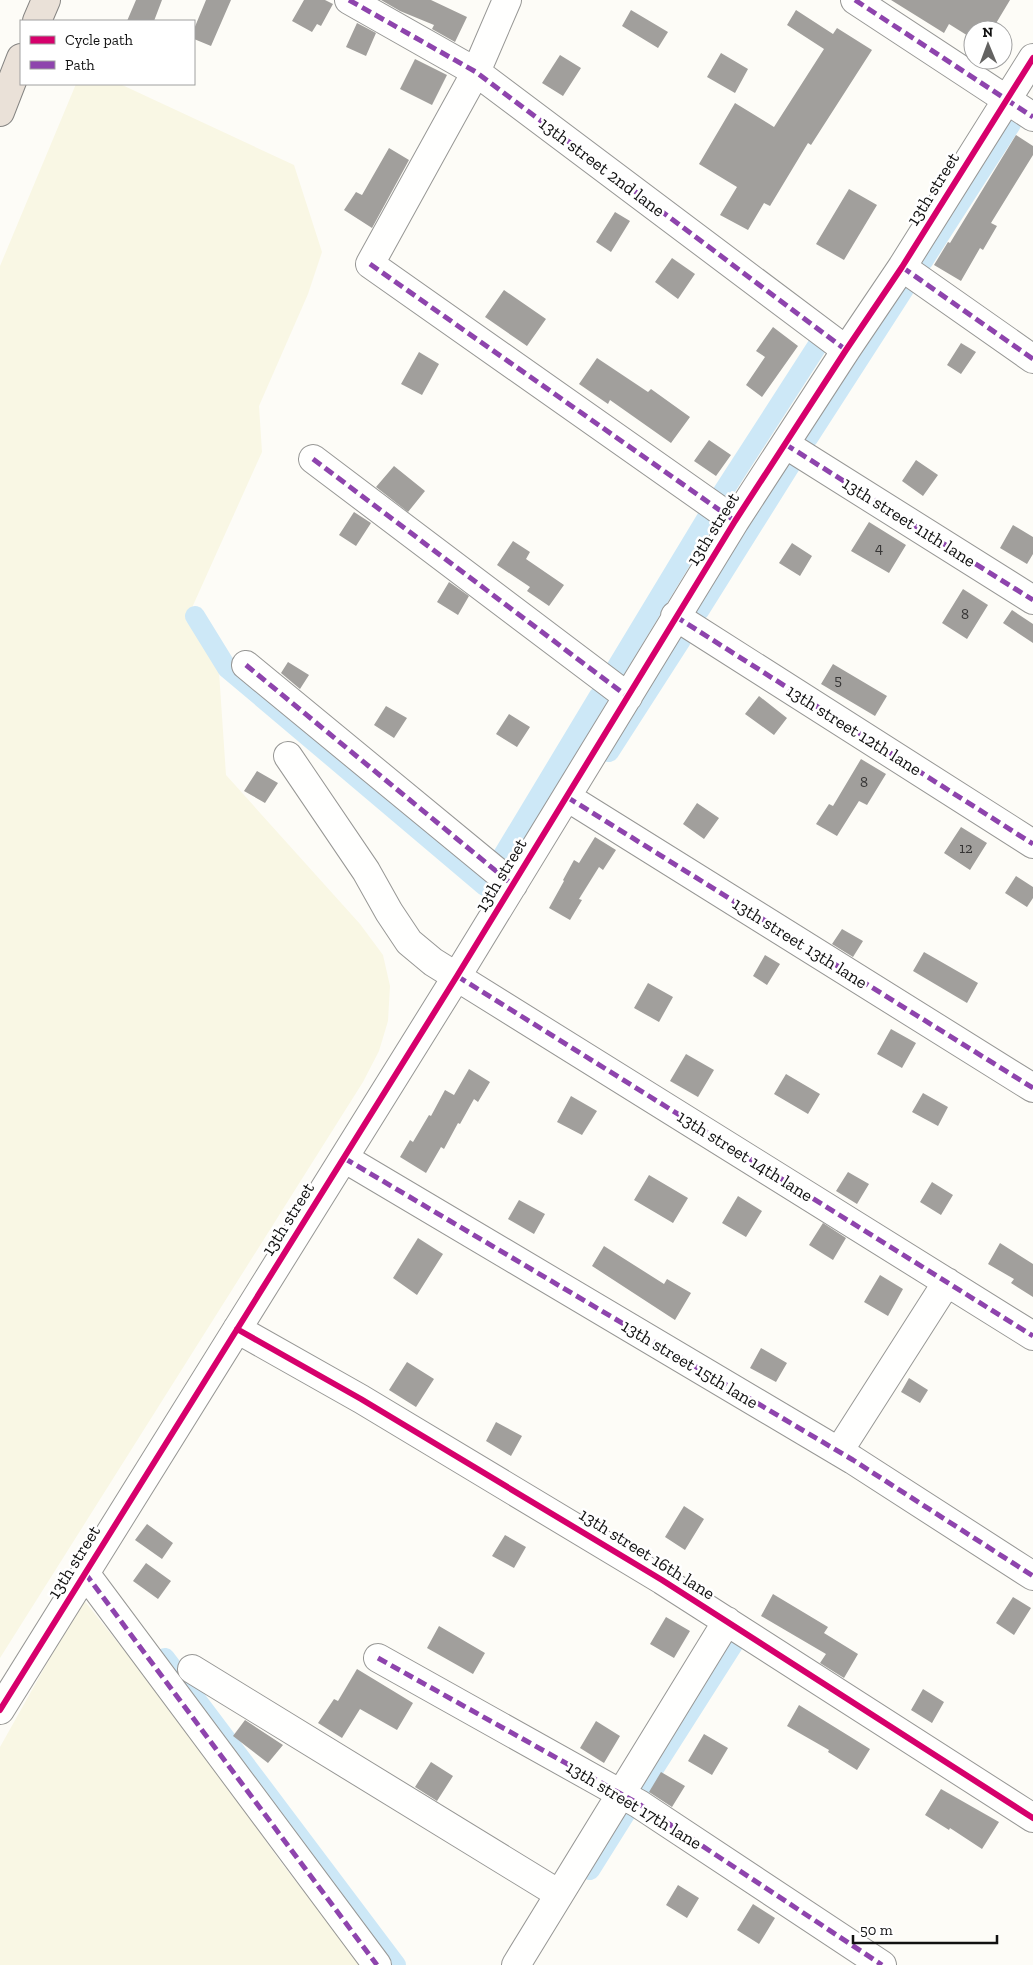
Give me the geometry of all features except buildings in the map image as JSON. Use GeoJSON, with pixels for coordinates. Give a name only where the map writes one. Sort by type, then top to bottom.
{"type":"FeatureCollection","features":[{"type":"Feature","properties":{"kind":"highway"},"geometry":{"type":"LineString","coordinates":[[37,20],[46,0]]}},
{"type":"Feature","properties":{"kind":"highway"},"geometry":{"type":"LineString","coordinates":[[0,112],[20,61]]}},
{"type":"Feature","properties":{"kind":"street","name":"13th street 2nd lane"},"geometry":{"type":"LineString","coordinates":[[349,0],[476,72],[846,350]]}},
{"type":"Feature","properties":{"kind":"street"},"geometry":{"type":"LineString","coordinates":[[507,0],[476,72],[370,264],[735,521]]}},
{"type":"Feature","properties":{"kind":"street"},"geometry":{"type":"LineString","coordinates":[[855,0],[1033,117]]}},
{"type":"Feature","properties":{"kind":"street","name":"13th street"},"geometry":{"type":"LineString","coordinates":[[0,1710],[457,976],[735,521],[902,267],[1033,58]]}},
{"type":"Feature","properties":{"kind":"street"},"geometry":{"type":"LineString","coordinates":[[902,267],[1033,359]]}},
{"type":"Feature","properties":{"kind":"street","name":"13th street 11th lane"},"geometry":{"type":"LineString","coordinates":[[785,444],[1033,600]]}},
{"type":"Feature","properties":{"kind":"street"},"geometry":{"type":"LineString","coordinates":[[314,459],[628,697]]}},
{"type":"Feature","properties":{"kind":"street","name":"13th street 12th lane"},"geometry":{"type":"LineString","coordinates":[[676,616],[1033,844]]}},
{"type":"Feature","properties":{"kind":"street"},"geometry":{"type":"LineString","coordinates":[[246,665],[512,885]]}},
{"type":"Feature","properties":{"kind":"street","name":"13th street 14th lane"},"geometry":{"type":"LineString","coordinates":[[288,756],[366,871],[389,912],[409,942],[433,962],[1033,1336]]}},
{"type":"Feature","properties":{"kind":"street","name":"13th street 13th lane"},"geometry":{"type":"LineString","coordinates":[[567,797],[1033,1088]]}},
{"type":"Feature","properties":{"kind":"street","name":"13th street 15th lane"},"geometry":{"type":"LineString","coordinates":[[344,1158],[839,1451],[1033,1576]]}},
{"type":"Feature","properties":{"kind":"street"},"geometry":{"type":"LineString","coordinates":[[839,1451],[947,1282]]}},
{"type":"Feature","properties":{"kind":"street","name":"13th street 16th lane"},"geometry":{"type":"LineString","coordinates":[[237,1329],[361,1399],[654,1575],[1033,1818]]}},
{"type":"Feature","properties":{"kind":"street"},"geometry":{"type":"LineString","coordinates":[[85,1573],[377,1965]]}},
{"type":"Feature","properties":{"kind":"street"},"geometry":{"type":"LineString","coordinates":[[516,1965],[727,1621]]}},
{"type":"Feature","properties":{"kind":"street","name":"13th street 17th lane"},"geometry":{"type":"LineString","coordinates":[[378,1658],[639,1804],[882,1965]]}},
{"type":"Feature","properties":{"kind":"street"},"geometry":{"type":"LineString","coordinates":[[192,1669],[559,1894]]}},
{"type":"Feature","properties":{"kind":"shaded area"},"geometry":{"type":"Polygon","coordinates":[[[76,85],[122,85],[294,165],[322,252],[308,294],[259,406],[262,452],[186,621],[208,643],[219,672],[226,775],[360,924],[383,955],[390,986],[388,1021],[379,1051],[363,1082],[0,1658],[0,266],[76,85]]]}},
{"type":"Feature","properties":{"kind":"shaded area"},"geometry":{"type":"Polygon","coordinates":[[[83,1599],[183,1724],[280,1861],[361,1965],[0,1965],[0,1747],[83,1599]]]}},
{"type":"Feature","properties":{"kind":"waterway"},"geometry":{"type":"LineString","coordinates":[[923,261],[1011,124]]}},
{"type":"Feature","properties":{"kind":"waterway"},"geometry":{"type":"LineString","coordinates":[[808,438],[904,289]]}},
{"type":"Feature","properties":{"kind":"waterway"},"geometry":{"type":"LineString","coordinates":[[723,492],[819,343]]}},
{"type":"Feature","properties":{"kind":"waterway"},"geometry":{"type":"LineString","coordinates":[[699,611],[793,461]]}},
{"type":"Feature","properties":{"kind":"waterway"},"geometry":{"type":"LineString","coordinates":[[615,670],[708,516]]}},
{"type":"Feature","properties":{"kind":"waterway"},"geometry":{"type":"LineString","coordinates":[[195,616],[227,668],[485,886]]}},
{"type":"Feature","properties":{"kind":"waterway"},"geometry":{"type":"LineString","coordinates":[[609,752],[681,640]]}},
{"type":"Feature","properties":{"kind":"waterway"},"geometry":{"type":"LineString","coordinates":[[499,862],[599,696]]}},
{"type":"Feature","properties":{"kind":"waterway"},"geometry":{"type":"LineString","coordinates":[[643,1786],[736,1640]]}},
{"type":"Feature","properties":{"kind":"waterway"},"geometry":{"type":"LineString","coordinates":[[165,1658],[396,1965]]}},
{"type":"Feature","properties":{"kind":"waterway"},"geometry":{"type":"LineString","coordinates":[[590,1870],[627,1811]]}},
{"type":"Feature","properties":{"kind":"marked path"},"geometry":{"type":"LineString","coordinates":[[349,0],[476,72],[846,350]]}},
{"type":"Feature","properties":{"kind":"marked path"},"geometry":{"type":"LineString","coordinates":[[855,0],[1033,117]]}},
{"type":"Feature","properties":{"kind":"marked path"},"geometry":{"type":"LineString","coordinates":[[370,264],[735,521]]}},
{"type":"Feature","properties":{"kind":"marked path"},"geometry":{"type":"LineString","coordinates":[[902,267],[1033,359]]}},
{"type":"Feature","properties":{"kind":"marked path"},"geometry":{"type":"LineString","coordinates":[[785,444],[1033,600]]}},
{"type":"Feature","properties":{"kind":"marked path"},"geometry":{"type":"LineString","coordinates":[[313,459],[628,697]]}},
{"type":"Feature","properties":{"kind":"marked path"},"geometry":{"type":"LineString","coordinates":[[675,616],[1033,844]]}},
{"type":"Feature","properties":{"kind":"marked path"},"geometry":{"type":"LineString","coordinates":[[246,665],[513,885]]}},
{"type":"Feature","properties":{"kind":"marked path"},"geometry":{"type":"LineString","coordinates":[[567,797],[1033,1088]]}},
{"type":"Feature","properties":{"kind":"marked path"},"geometry":{"type":"LineString","coordinates":[[457,976],[1033,1336]]}},
{"type":"Feature","properties":{"kind":"marked path"},"geometry":{"type":"LineString","coordinates":[[344,1158],[853,1460],[1033,1576]]}},
{"type":"Feature","properties":{"kind":"marked path"},"geometry":{"type":"LineString","coordinates":[[85,1573],[377,1965]]}},
{"type":"Feature","properties":{"kind":"marked path"},"geometry":{"type":"LineString","coordinates":[[378,1658],[639,1804],[882,1965]]}},
{"type":"Feature","properties":{"kind":"cycle path"},"geometry":{"type":"LineString","coordinates":[[0,1710],[457,976],[735,521],[902,267],[1033,58]]}},
{"type":"Feature","properties":{"kind":"cycle path"},"geometry":{"type":"LineString","coordinates":[[237,1329],[361,1399],[662,1580],[1033,1818]]}}]}
